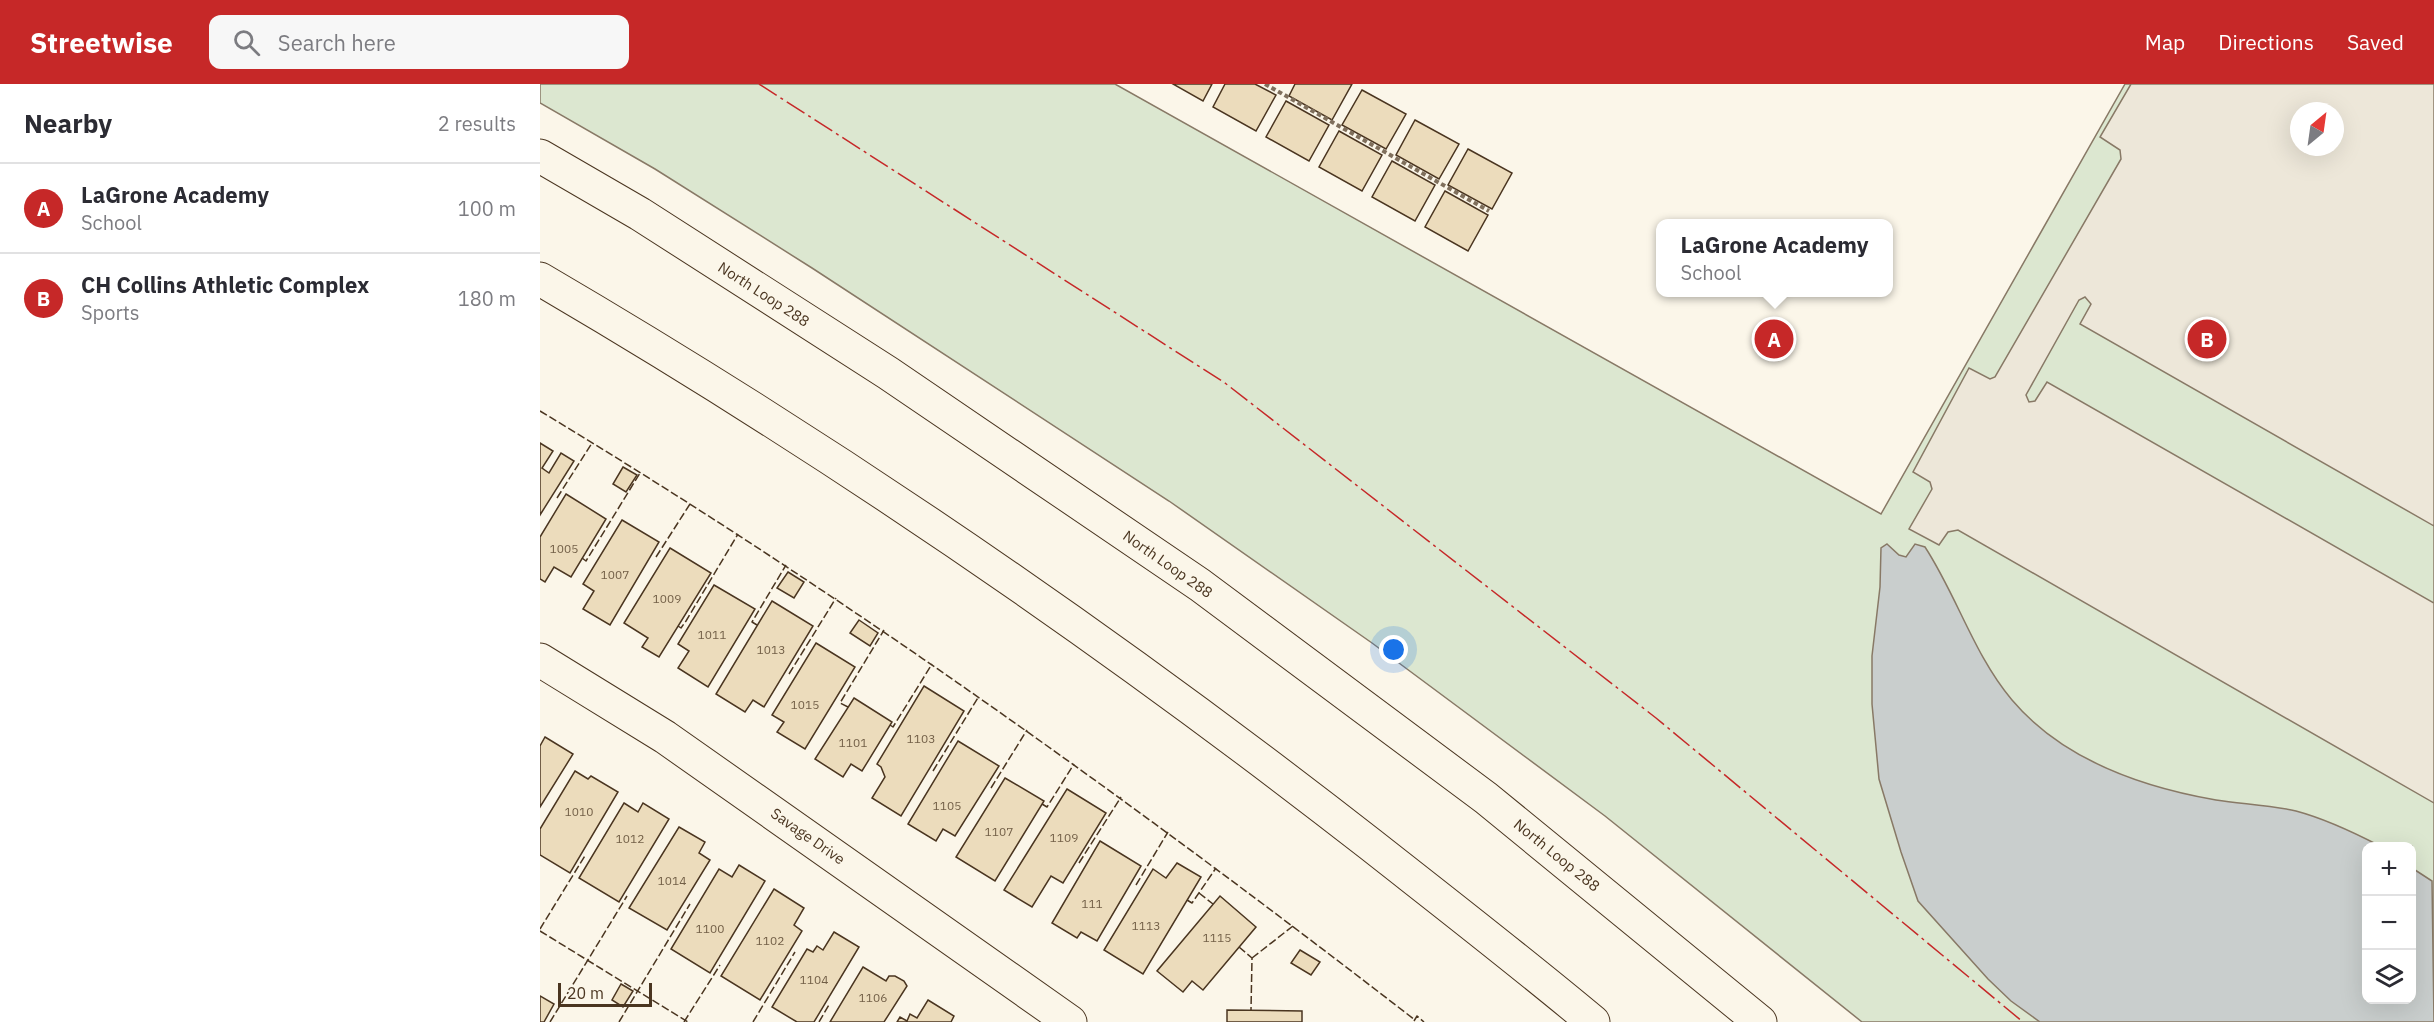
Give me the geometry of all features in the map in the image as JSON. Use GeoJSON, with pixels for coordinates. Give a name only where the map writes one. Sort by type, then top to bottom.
{"type":"FeatureCollection","features":[{"type":"Feature","properties":{"kind":"main road","name":"North Loop 288"},"geometry":{"type":"LineString","coordinates":[[540,156],[639,214],[878,367],[1200,585],[1486,798],[1760,1022]]}},
{"type":"Feature","properties":{"kind":"main road"},"geometry":{"type":"LineString","coordinates":[[540,279],[625,329],[803,441],[973,553],[1124,659],[1294,785],[1593,1022]]}},
{"type":"Feature","properties":{"kind":"main road","name":"Savage Drive"},"geometry":{"type":"LineString","coordinates":[[540,660],[665,737],[1070,1022]]}},
{"type":"Feature","properties":{"kind":"path"},"geometry":{"type":"LineString","coordinates":[[1265,84],[1490,212]]}},
{"type":"Feature","properties":{"kind":"green space"},"geometry":{"type":"Polygon","coordinates":[[[540,84],[1115,84],[1881,514],[2125,84],[2434,84],[2434,1022],[1862,1022],[1605,816],[1372,643],[1169,501],[812,268],[655,169],[540,103],[540,84]]]}},
{"type":"Feature","properties":{"kind":"shaded area"},"geometry":{"type":"Polygon","coordinates":[[[2131,84],[2434,84],[2434,526],[2080,324],[2091,304],[2085,297],[2079,300],[2026,395],[2029,402],[2035,401],[2047,382],[2434,603],[2434,803],[1958,530],[1948,532],[1939,545],[1909,529],[1932,489],[1930,482],[1913,472],[1969,368],[1990,379],[1995,377],[2121,159],[2120,150],[2100,137],[2131,84]]]}},
{"type":"Feature","properties":{"kind":"shaded area"},"geometry":{"type":"Polygon","coordinates":[[[1887,544],[1899,555],[1906,557],[1915,544],[1925,547],[1947,585],[1976,645],[1999,683],[2032,721],[2054,739],[2079,754],[2132,778],[2160,787],[2216,800],[2296,811],[2339,826],[2372,842],[2362,842],[2362,1004],[2416,1004],[2416,871],[2432,881],[2434,1022],[2040,1022],[2011,1001],[1988,979],[1918,901],[1879,779],[1872,704],[1872,656],[1880,587],[1881,548],[1887,544]]]}},
{"type":"Feature","properties":{"kind":"building"},"geometry":{"type":"Polygon","coordinates":[[[1173,84],[1212,84],[1203,101],[1173,84]]]}},
{"type":"Feature","properties":{"kind":"building"},"geometry":{"type":"Polygon","coordinates":[[[1225,84],[1255,84],[1276,95],[1256,131],[1213,107],[1225,84]]]}},
{"type":"Feature","properties":{"kind":"building"},"geometry":{"type":"Polygon","coordinates":[[[1295,84],[1352,84],[1332,120],[1289,96],[1295,84]]]}},
{"type":"Feature","properties":{"kind":"building"},"geometry":{"type":"Polygon","coordinates":[[[1362,90],[1406,114],[1386,149],[1342,125],[1362,90]]]}},
{"type":"Feature","properties":{"kind":"building"},"geometry":{"type":"Polygon","coordinates":[[[1286,101],[1329,125],[1309,161],[1266,137],[1286,101]]]}},
{"type":"Feature","properties":{"kind":"building"},"geometry":{"type":"Polygon","coordinates":[[[1415,120],[1459,144],[1439,179],[1396,155],[1415,120]]]}},
{"type":"Feature","properties":{"kind":"building"},"geometry":{"type":"Polygon","coordinates":[[[1339,131],[1382,155],[1362,191],[1319,167],[1339,131]]]}},
{"type":"Feature","properties":{"kind":"building"},"geometry":{"type":"Polygon","coordinates":[[[1468,149],[1512,173],[1492,209],[1448,185],[1468,149]]]}},
{"type":"Feature","properties":{"kind":"building"},"geometry":{"type":"Polygon","coordinates":[[[1392,161],[1435,185],[1415,221],[1372,197],[1392,161]]]}},
{"type":"Feature","properties":{"kind":"building"},"geometry":{"type":"Polygon","coordinates":[[[1445,191],[1488,215],[1468,251],[1425,227],[1445,191]]]}},
{"type":"Feature","properties":{"kind":"building"},"geometry":{"type":"Polygon","coordinates":[[[540,443],[553,451],[542,468],[549,473],[561,453],[574,461],[540,515],[540,443]]]}},
{"type":"Feature","properties":{"kind":"building"},"geometry":{"type":"Polygon","coordinates":[[[623,467],[637,475],[626,492],[613,484],[623,467]]]}},
{"type":"Feature","properties":{"kind":"building"},"geometry":{"type":"Polygon","coordinates":[[[566,494],[606,519],[571,577],[554,567],[545,582],[540,579],[540,537],[566,494]]]}},
{"type":"Feature","properties":{"kind":"building"},"geometry":{"type":"Polygon","coordinates":[[[622,520],[659,542],[610,625],[583,609],[594,591],[583,584],[622,520]]]}},
{"type":"Feature","properties":{"kind":"building"},"geometry":{"type":"Polygon","coordinates":[[[670,548],[711,573],[659,657],[642,647],[648,638],[624,623],[670,548]]]}},
{"type":"Feature","properties":{"kind":"building"},"geometry":{"type":"Polygon","coordinates":[[[788,572],[804,582],[794,598],[777,588],[788,572]]]}},
{"type":"Feature","properties":{"kind":"building"},"geometry":{"type":"Polygon","coordinates":[[[714,585],[755,609],[708,687],[678,668],[689,651],[678,644],[714,585]]]}},
{"type":"Feature","properties":{"kind":"building"},"geometry":{"type":"Polygon","coordinates":[[[772,601],[813,626],[764,707],[753,700],[745,712],[716,694],[772,601]]]}},
{"type":"Feature","properties":{"kind":"building"},"geometry":{"type":"Polygon","coordinates":[[[859,620],[878,633],[870,646],[850,633],[859,620]]]}},
{"type":"Feature","properties":{"kind":"building"},"geometry":{"type":"Polygon","coordinates":[[[816,643],[855,667],[805,749],[777,732],[784,722],[772,715],[816,643]]]}},
{"type":"Feature","properties":{"kind":"building"},"geometry":{"type":"Polygon","coordinates":[[[924,686],[964,711],[901,816],[872,798],[885,777],[881,767],[877,764],[924,686]]]}},
{"type":"Feature","properties":{"kind":"building"},"geometry":{"type":"Polygon","coordinates":[[[854,698],[892,722],[862,771],[851,764],[843,777],[815,759],[854,698]]]}},
{"type":"Feature","properties":{"kind":"building"},"geometry":{"type":"Polygon","coordinates":[[[545,737],[573,754],[540,807],[540,746],[545,737]]]}},
{"type":"Feature","properties":{"kind":"building"},"geometry":{"type":"Polygon","coordinates":[[[958,741],[999,766],[955,836],[943,829],[936,841],[908,824],[958,741]]]}},
{"type":"Feature","properties":{"kind":"building"},"geometry":{"type":"Polygon","coordinates":[[[575,771],[588,779],[591,776],[618,792],[570,873],[540,855],[540,829],[575,771]]]}},
{"type":"Feature","properties":{"kind":"building"},"geometry":{"type":"Polygon","coordinates":[[[1005,778],[1044,801],[995,881],[956,857],[1005,778]]]}},
{"type":"Feature","properties":{"kind":"building"},"geometry":{"type":"Polygon","coordinates":[[[1067,789],[1106,813],[1063,883],[1051,876],[1032,907],[1004,890],[1067,789]]]}},
{"type":"Feature","properties":{"kind":"building"},"geometry":{"type":"Polygon","coordinates":[[[624,803],[638,812],[643,803],[669,819],[619,902],[579,878],[624,803]]]}},
{"type":"Feature","properties":{"kind":"building"},"geometry":{"type":"Polygon","coordinates":[[[679,827],[705,842],[699,853],[710,860],[667,930],[629,908],[679,827]]]}},
{"type":"Feature","properties":{"kind":"building"},"geometry":{"type":"Polygon","coordinates":[[[1100,841],[1141,866],[1097,941],[1081,932],[1077,938],[1052,923],[1100,841]]]}},
{"type":"Feature","properties":{"kind":"building"},"geometry":{"type":"Polygon","coordinates":[[[1177,863],[1201,877],[1143,974],[1104,950],[1153,869],[1166,878],[1177,863]]]}},
{"type":"Feature","properties":{"kind":"building"},"geometry":{"type":"Polygon","coordinates":[[[739,865],[765,881],[710,973],[671,949],[719,869],[732,877],[739,865]]]}},
{"type":"Feature","properties":{"kind":"building"},"geometry":{"type":"Polygon","coordinates":[[[774,889],[804,908],[794,925],[802,931],[760,1000],[721,976],[774,889]]]}},
{"type":"Feature","properties":{"kind":"building"},"geometry":{"type":"Polygon","coordinates":[[[1220,896],[1256,927],[1203,990],[1192,981],[1183,992],[1157,971],[1220,896]]]}},
{"type":"Feature","properties":{"kind":"building"},"geometry":{"type":"Polygon","coordinates":[[[834,932],[859,947],[814,1022],[797,1022],[772,1007],[807,949],[813,952],[817,946],[823,950],[834,932]]]}},
{"type":"Feature","properties":{"kind":"building"},"geometry":{"type":"Polygon","coordinates":[[[1300,950],[1320,962],[1311,975],[1291,963],[1300,950]]]}},
{"type":"Feature","properties":{"kind":"building"},"geometry":{"type":"Polygon","coordinates":[[[863,967],[886,981],[889,976],[895,976],[904,981],[907,986],[884,1022],[830,1022],[863,967]]]}},
{"type":"Feature","properties":{"kind":"building"},"geometry":{"type":"Polygon","coordinates":[[[621,984],[633,991],[623,1007],[612,1000],[621,984]]]}},
{"type":"Feature","properties":{"kind":"building"},"geometry":{"type":"Polygon","coordinates":[[[540,996],[554,1004],[544,1022],[540,1022],[540,996]]]}},
{"type":"Feature","properties":{"kind":"building"},"geometry":{"type":"Polygon","coordinates":[[[928,1000],[954,1016],[951,1022],[897,1022],[900,1017],[907,1021],[910,1014],[917,1018],[928,1000]]]}},
{"type":"Feature","properties":{"kind":"building"},"geometry":{"type":"Polygon","coordinates":[[[1227,1010],[1302,1011],[1302,1022],[1227,1022],[1227,1010]]]}},
{"type":"Feature","properties":{"kind":"fence"},"geometry":{"type":"LineString","coordinates":[[540,411],[654,481],[877,627],[1095,780],[1415,1020]]}},
{"type":"Feature","properties":{"kind":"fence"},"geometry":{"type":"LineString","coordinates":[[557,498],[592,443]]}},
{"type":"Feature","properties":{"kind":"fence"},"geometry":{"type":"LineString","coordinates":[[582,558],[586,561],[640,473]]}},
{"type":"Feature","properties":{"kind":"fence"},"geometry":{"type":"LineString","coordinates":[[656,557],[690,504]]}},
{"type":"Feature","properties":{"kind":"fence"},"geometry":{"type":"LineString","coordinates":[[678,626],[681,628],[686,621],[738,534]]}},
{"type":"Feature","properties":{"kind":"fence"},"geometry":{"type":"LineString","coordinates":[[757,625],[752,622],[786,565]]}},
{"type":"Feature","properties":{"kind":"fence"},"geometry":{"type":"LineString","coordinates":[[789,674],[836,598]]}},
{"type":"Feature","properties":{"kind":"fence"},"geometry":{"type":"LineString","coordinates":[[848,707],[840,703],[884,630]]}},
{"type":"Feature","properties":{"kind":"fence"},"geometry":{"type":"LineString","coordinates":[[890,725],[893,727],[932,664]]}},
{"type":"Feature","properties":{"kind":"fence"},"geometry":{"type":"LineString","coordinates":[[933,771],[979,696]]}},
{"type":"Feature","properties":{"kind":"fence"},"geometry":{"type":"LineString","coordinates":[[991,788],[1027,730]]}},
{"type":"Feature","properties":{"kind":"fence"},"geometry":{"type":"LineString","coordinates":[[1042,804],[1047,807],[1074,764]]}},
{"type":"Feature","properties":{"kind":"fence"},"geometry":{"type":"LineString","coordinates":[[1079,863],[1121,797]]}},
{"type":"Feature","properties":{"kind":"fence"},"geometry":{"type":"LineString","coordinates":[[1136,885],[1168,832]]}},
{"type":"Feature","properties":{"kind":"fence"},"geometry":{"type":"LineString","coordinates":[[540,929],[586,854]]}},
{"type":"Feature","properties":{"kind":"fence"},"geometry":{"type":"LineString","coordinates":[[1187,900],[1192,903],[1216,868]]}},
{"type":"Feature","properties":{"kind":"fence"},"geometry":{"type":"LineString","coordinates":[[1199,893],[1213,904]]}},
{"type":"Feature","properties":{"kind":"fence"},"geometry":{"type":"LineString","coordinates":[[550,1022],[627,896]]}},
{"type":"Feature","properties":{"kind":"fence"},"geometry":{"type":"LineString","coordinates":[[619,1022],[690,904]]}},
{"type":"Feature","properties":{"kind":"fence"},"geometry":{"type":"LineString","coordinates":[[1252,958],[1293,926]]}},
{"type":"Feature","properties":{"kind":"fence"},"geometry":{"type":"LineString","coordinates":[[540,931],[688,1022]]}},
{"type":"Feature","properties":{"kind":"fence"},"geometry":{"type":"LineString","coordinates":[[1239,947],[1252,958],[1251,1010]]}},
{"type":"Feature","properties":{"kind":"fence"},"geometry":{"type":"LineString","coordinates":[[753,1022],[795,952]]}},
{"type":"Feature","properties":{"kind":"fence"},"geometry":{"type":"LineString","coordinates":[[684,1022],[720,965]]}},
{"type":"Feature","properties":{"kind":"fence"},"geometry":{"type":"LineString","coordinates":[[819,1022],[830,1003]]}},
{"type":"Feature","properties":{"kind":"fence"},"geometry":{"type":"LineString","coordinates":[[1414,1021],[1417,1016],[1424,1022]]}},
{"type":"Feature","properties":{"kind":"power"},"geometry":{"type":"LineString","coordinates":[[759,84],[1225,383],[1656,718],[2023,1022]]}},
{"type":"Feature","properties":{"kind":"place","name":"LaGrone Academy"},"geometry":{"type":"Point","coordinates":[1774,339]}},
{"type":"Feature","properties":{"kind":"place","name":"CH Collins Athletic Complex"},"geometry":{"type":"Point","coordinates":[2207,339]}}]}
